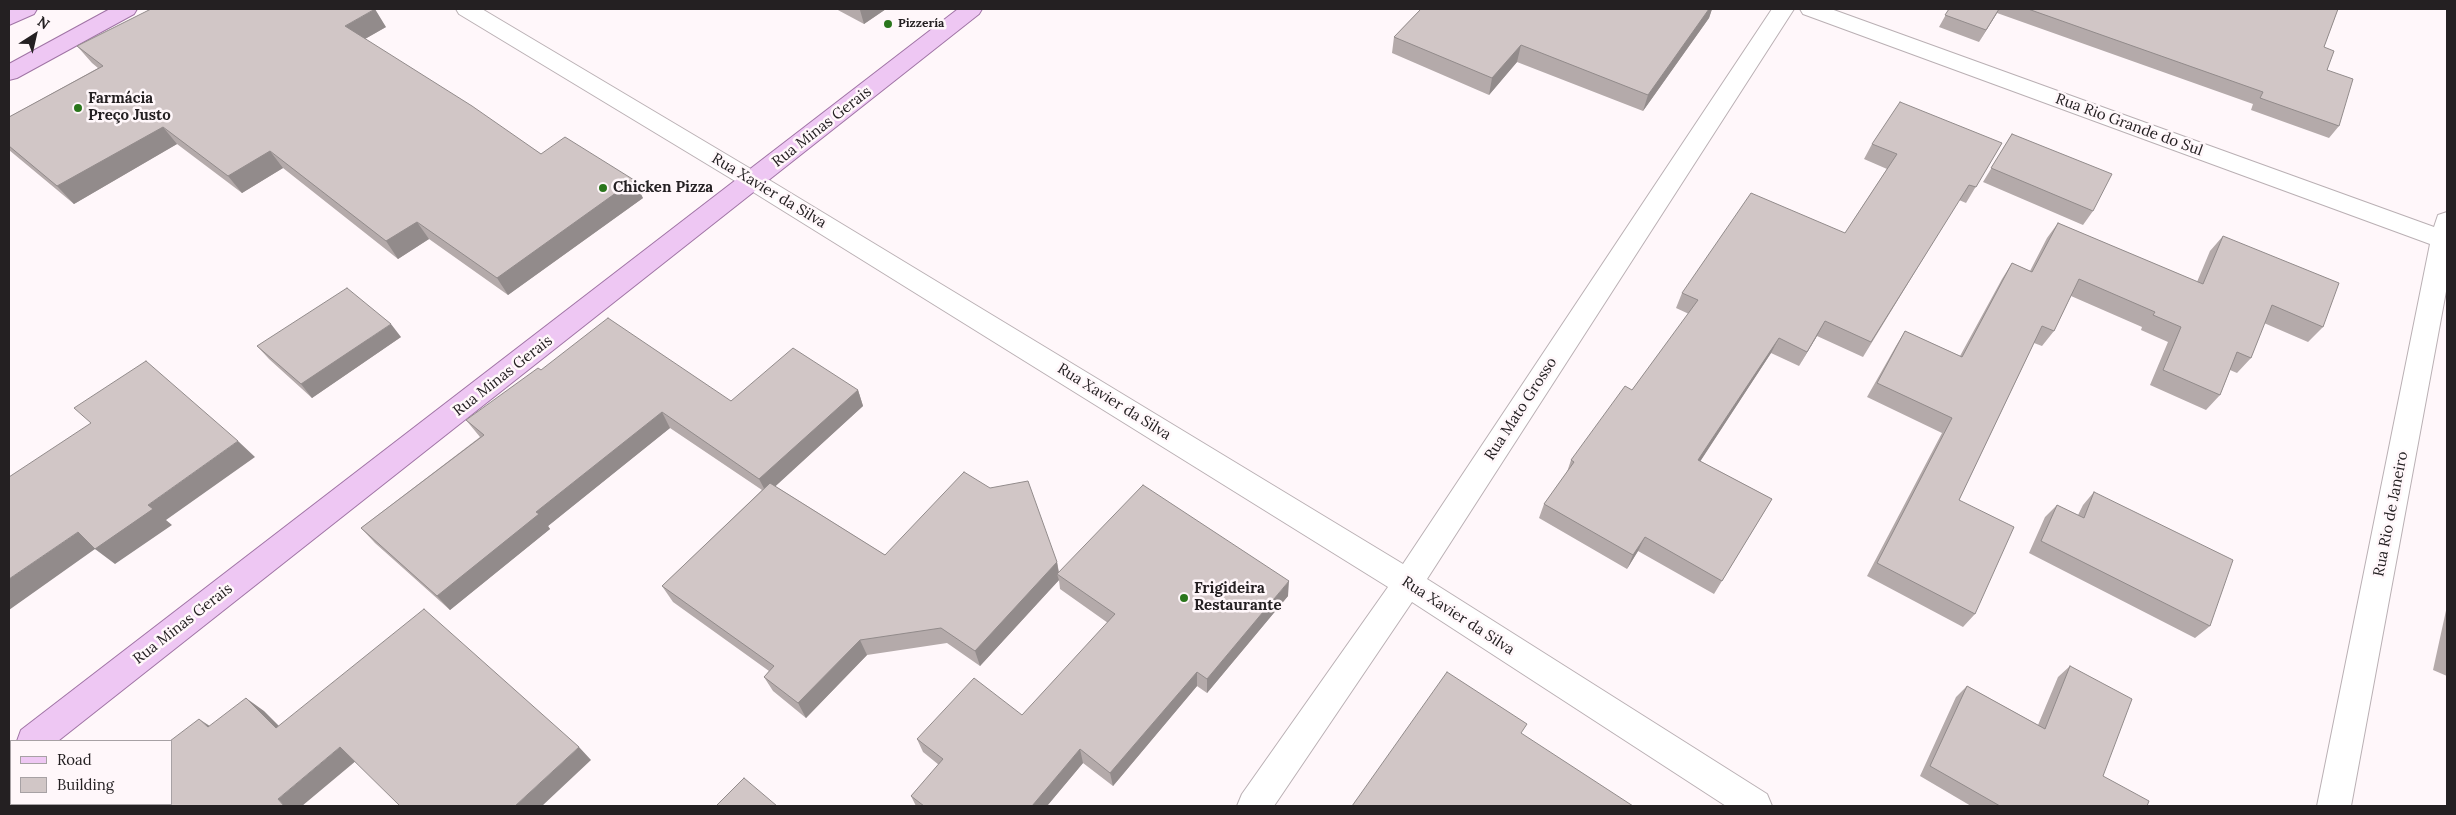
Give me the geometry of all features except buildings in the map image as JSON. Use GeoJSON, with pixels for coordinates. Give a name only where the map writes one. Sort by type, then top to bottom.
{"type":"FeatureCollection","features":[{"type":"Feature","properties":{"kind":"main road"},"geometry":{"type":"LineString","coordinates":[[9,18],[26,9]]}},
{"type":"Feature","properties":{"kind":"main road"},"geometry":{"type":"LineString","coordinates":[[9,73],[126,9]]}},
{"type":"Feature","properties":{"kind":"main road","name":"Rua Minas Gerais"},"geometry":{"type":"LineString","coordinates":[[34,740],[972,9]]}},
{"type":"Feature","properties":{"kind":"street","name":"Rua Xavier da Silva"},"geometry":{"type":"LineString","coordinates":[[467,9],[753,181],[1408,583],[1755,806]]}},
{"type":"Feature","properties":{"kind":"street","name":"Rua Mato Grosso"},"geometry":{"type":"LineString","coordinates":[[1254,806],[1408,583],[1783,9]]}},
{"type":"Feature","properties":{"kind":"street","name":"Rua Rio Grande do Sul"},"geometry":{"type":"LineString","coordinates":[[1811,9],[2446,234]]}},
{"type":"Feature","properties":{"kind":"street","name":"Rua Rio de Janeiro"},"geometry":{"type":"LineString","coordinates":[[2334,806],[2446,234]]}},
{"type":"Feature","properties":{"kind":"place","name":"Pizzería"},"geometry":{"type":"Point","coordinates":[888,24]}},
{"type":"Feature","properties":{"kind":"place","name":"Farmácia Preço Justo"},"geometry":{"type":"Point","coordinates":[78,108]}},
{"type":"Feature","properties":{"kind":"place","name":"Chicken Pizza"},"geometry":{"type":"Point","coordinates":[603,188]}},
{"type":"Feature","properties":{"kind":"place","name":"Frigideira Restaurante"},"geometry":{"type":"Point","coordinates":[1184,598]}}]}
